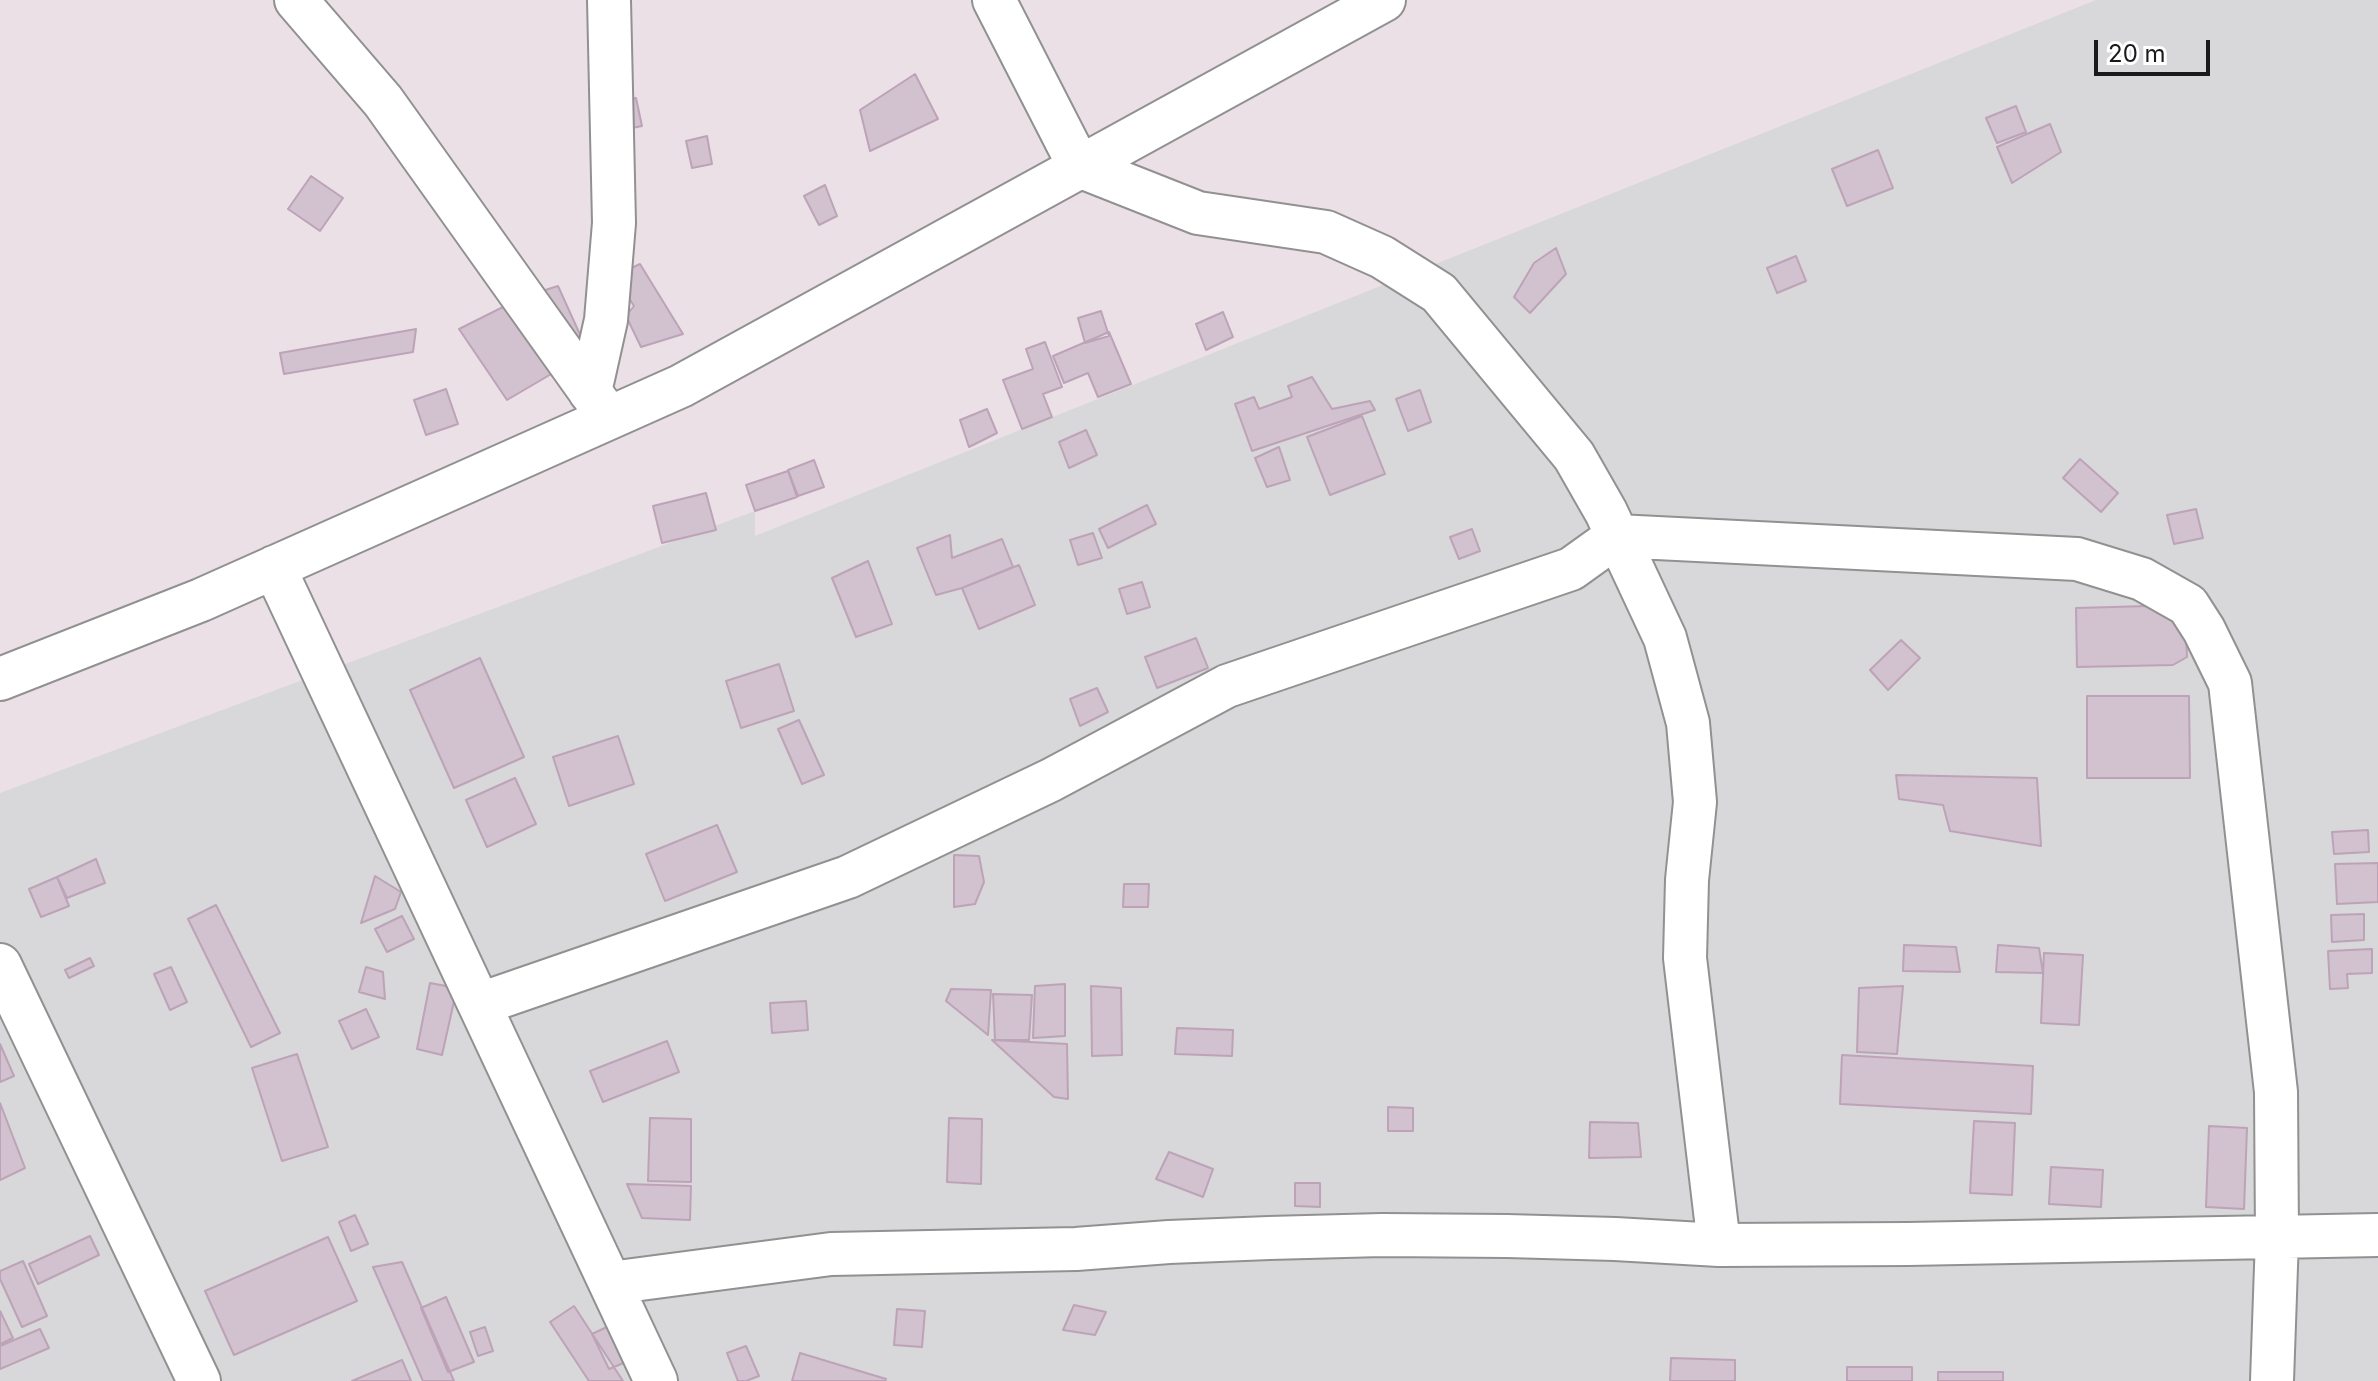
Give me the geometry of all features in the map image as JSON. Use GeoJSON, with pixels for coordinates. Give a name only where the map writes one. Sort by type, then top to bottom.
{"type":"FeatureCollection","features":[{"type":"Feature","properties":{"kind":"street"},"geometry":{"type":"LineString","coordinates":[[296,0],[383,101],[599,405]]}},
{"type":"Feature","properties":{"kind":"street"},"geometry":{"type":"LineString","coordinates":[[599,405],[614,223],[609,0]]}},
{"type":"Feature","properties":{"kind":"street"},"geometry":{"type":"LineString","coordinates":[[994,0],[1079,166],[1198,213],[1326,232],[1382,257],[1439,293],[1574,456],[1606,512],[1665,638],[1688,723],[1695,802],[1687,880],[1685,958],[1719,1245]]}},
{"type":"Feature","properties":{"kind":"street"},"geometry":{"type":"LineString","coordinates":[[0,679],[201,600],[274,567],[599,405],[681,386],[1372,3]]}},
{"type":"Feature","properties":{"kind":"street"},"geometry":{"type":"LineString","coordinates":[[480,1004],[848,877],[1051,780],[1227,686],[1571,569],[1617,536],[2077,559],[2142,579],[2188,605],[2230,683],[2276,1092],[2277,1238],[2272,1381]]}},
{"type":"Feature","properties":{"kind":"street"},"geometry":{"type":"LineString","coordinates":[[274,567],[656,1381]]}},
{"type":"Feature","properties":{"kind":"street"},"geometry":{"type":"LineString","coordinates":[[0,965],[199,1381]]}},
{"type":"Feature","properties":{"kind":"street"},"geometry":{"type":"LineString","coordinates":[[610,1283],[831,1254],[1076,1249],[1183,1241],[1398,1235],[1615,1239],[1719,1245],[2378,1235]]}},
{"type":"Feature","properties":{"kind":"shaded area"},"geometry":{"type":"Polygon","coordinates":[[[2096,0],[2378,0],[2378,1381],[0,1381],[0,793],[755,511],[755,536],[2096,0]]]}},
{"type":"Feature","properties":{"kind":"building"},"geometry":{"type":"Polygon","coordinates":[[[915,74],[938,119],[870,151],[860,110],[915,74]]]}},
{"type":"Feature","properties":{"kind":"building"},"geometry":{"type":"Polygon","coordinates":[[[636,98],[642,126],[622,130],[616,102],[636,98]]]}},
{"type":"Feature","properties":{"kind":"building"},"geometry":{"type":"Polygon","coordinates":[[[2016,106],[2026,132],[1997,143],[1986,118],[2016,106]]]}},
{"type":"Feature","properties":{"kind":"building"},"geometry":{"type":"Polygon","coordinates":[[[2050,124],[2061,152],[2012,183],[1997,147],[2050,124]]]}},
{"type":"Feature","properties":{"kind":"building"},"geometry":{"type":"Polygon","coordinates":[[[707,136],[712,164],[692,168],[686,141],[707,136]]]}},
{"type":"Feature","properties":{"kind":"building"},"geometry":{"type":"Polygon","coordinates":[[[1878,150],[1893,188],[1847,206],[1832,169],[1878,150]]]}},
{"type":"Feature","properties":{"kind":"building"},"geometry":{"type":"Polygon","coordinates":[[[311,176],[343,198],[320,231],[288,209],[311,176]]]}},
{"type":"Feature","properties":{"kind":"building"},"geometry":{"type":"Polygon","coordinates":[[[825,185],[837,216],[819,225],[804,196],[825,185]]]}},
{"type":"Feature","properties":{"kind":"building"},"geometry":{"type":"Polygon","coordinates":[[[1556,248],[1566,274],[1530,313],[1514,297],[1534,263],[1556,248]]]}},
{"type":"Feature","properties":{"kind":"building"},"geometry":{"type":"Polygon","coordinates":[[[1796,256],[1806,281],[1777,293],[1767,268],[1796,256]]]}},
{"type":"Feature","properties":{"kind":"building"},"geometry":{"type":"Polygon","coordinates":[[[640,264],[683,334],[641,347],[626,316],[634,306],[614,276],[640,264]]]}},
{"type":"Feature","properties":{"kind":"building"},"geometry":{"type":"Polygon","coordinates":[[[558,286],[587,350],[523,297],[558,286]]]}},
{"type":"Feature","properties":{"kind":"building"},"geometry":{"type":"Polygon","coordinates":[[[523,297],[570,363],[507,400],[459,329],[523,297]]]}},
{"type":"Feature","properties":{"kind":"building"},"geometry":{"type":"Polygon","coordinates":[[[1101,311],[1109,336],[1085,343],[1078,318],[1101,311]]]}},
{"type":"Feature","properties":{"kind":"building"},"geometry":{"type":"Polygon","coordinates":[[[1223,312],[1233,337],[1206,350],[1196,324],[1223,312]]]}},
{"type":"Feature","properties":{"kind":"building"},"geometry":{"type":"Polygon","coordinates":[[[416,329],[413,352],[284,374],[280,353],[416,329]]]}},
{"type":"Feature","properties":{"kind":"building"},"geometry":{"type":"Polygon","coordinates":[[[1109,332],[1131,384],[1098,397],[1088,373],[1064,383],[1053,356],[1109,332]]]}},
{"type":"Feature","properties":{"kind":"building"},"geometry":{"type":"Polygon","coordinates":[[[1045,342],[1062,387],[1043,394],[1052,417],[1022,429],[1003,380],[1033,369],[1026,349],[1045,342]]]}},
{"type":"Feature","properties":{"kind":"building"},"geometry":{"type":"Polygon","coordinates":[[[1312,377],[1332,409],[1370,401],[1375,410],[1252,451],[1235,404],[1254,397],[1259,409],[1292,397],[1288,386],[1312,377]]]}},
{"type":"Feature","properties":{"kind":"building"},"geometry":{"type":"Polygon","coordinates":[[[446,389],[458,424],[426,435],[414,400],[446,389]]]}},
{"type":"Feature","properties":{"kind":"building"},"geometry":{"type":"Polygon","coordinates":[[[1420,390],[1431,422],[1408,431],[1396,399],[1420,390]]]}},
{"type":"Feature","properties":{"kind":"building"},"geometry":{"type":"Polygon","coordinates":[[[987,409],[997,433],[969,447],[960,420],[987,409]]]}},
{"type":"Feature","properties":{"kind":"building"},"geometry":{"type":"Polygon","coordinates":[[[1362,416],[1385,474],[1330,495],[1307,437],[1362,416]]]}},
{"type":"Feature","properties":{"kind":"building"},"geometry":{"type":"Polygon","coordinates":[[[1086,430],[1097,455],[1069,468],[1059,442],[1086,430]]]}},
{"type":"Feature","properties":{"kind":"building"},"geometry":{"type":"Polygon","coordinates":[[[1279,447],[1290,480],[1267,487],[1255,458],[1279,447]]]}},
{"type":"Feature","properties":{"kind":"building"},"geometry":{"type":"Polygon","coordinates":[[[2080,459],[2118,493],[2101,512],[2063,478],[2080,459]]]}},
{"type":"Feature","properties":{"kind":"building"},"geometry":{"type":"Polygon","coordinates":[[[814,460],[824,487],[798,496],[788,470],[814,460]]]}},
{"type":"Feature","properties":{"kind":"building"},"geometry":{"type":"Polygon","coordinates":[[[788,471],[797,497],[755,511],[746,485],[788,471]]]}},
{"type":"Feature","properties":{"kind":"building"},"geometry":{"type":"Polygon","coordinates":[[[706,493],[716,530],[662,543],[653,506],[706,493]]]}},
{"type":"Feature","properties":{"kind":"building"},"geometry":{"type":"Polygon","coordinates":[[[1147,505],[1156,524],[1108,548],[1099,529],[1147,505]]]}},
{"type":"Feature","properties":{"kind":"building"},"geometry":{"type":"Polygon","coordinates":[[[2196,509],[2203,538],[2174,544],[2167,515],[2196,509]]]}},
{"type":"Feature","properties":{"kind":"building"},"geometry":{"type":"Polygon","coordinates":[[[1472,529],[1480,551],[1459,559],[1450,537],[1472,529]]]}},
{"type":"Feature","properties":{"kind":"building"},"geometry":{"type":"Polygon","coordinates":[[[1093,533],[1102,558],[1078,565],[1070,540],[1093,533]]]}},
{"type":"Feature","properties":{"kind":"building"},"geometry":{"type":"Polygon","coordinates":[[[950,535],[952,558],[1002,539],[1013,567],[936,595],[917,548],[950,535]]]}},
{"type":"Feature","properties":{"kind":"building"},"geometry":{"type":"Polygon","coordinates":[[[868,561],[892,624],[856,637],[832,578],[868,561]]]}},
{"type":"Feature","properties":{"kind":"building"},"geometry":{"type":"Polygon","coordinates":[[[1019,565],[1035,605],[979,629],[962,588],[1019,565]]]}},
{"type":"Feature","properties":{"kind":"building"},"geometry":{"type":"Polygon","coordinates":[[[1142,582],[1150,607],[1127,614],[1119,589],[1142,582]]]}},
{"type":"Feature","properties":{"kind":"building"},"geometry":{"type":"Polygon","coordinates":[[[2185,605],[2187,657],[2173,665],[2077,667],[2076,608],[2185,605]]]}},
{"type":"Feature","properties":{"kind":"building"},"geometry":{"type":"Polygon","coordinates":[[[1196,638],[1208,668],[1157,688],[1145,657],[1196,638]]]}},
{"type":"Feature","properties":{"kind":"building"},"geometry":{"type":"Polygon","coordinates":[[[1901,640],[1920,658],[1888,690],[1870,670],[1901,640]]]}},
{"type":"Feature","properties":{"kind":"building"},"geometry":{"type":"Polygon","coordinates":[[[480,658],[524,757],[454,788],[410,690],[480,658]]]}},
{"type":"Feature","properties":{"kind":"building"},"geometry":{"type":"Polygon","coordinates":[[[779,664],[794,711],[741,728],[726,681],[779,664]]]}},
{"type":"Feature","properties":{"kind":"building"},"geometry":{"type":"Polygon","coordinates":[[[1097,688],[1108,712],[1080,726],[1070,699],[1097,688]]]}},
{"type":"Feature","properties":{"kind":"building"},"geometry":{"type":"Polygon","coordinates":[[[2087,696],[2189,696],[2190,778],[2087,778],[2087,696]]]}},
{"type":"Feature","properties":{"kind":"building"},"geometry":{"type":"Polygon","coordinates":[[[799,720],[824,775],[802,784],[778,729],[799,720]]]}},
{"type":"Feature","properties":{"kind":"building"},"geometry":{"type":"Polygon","coordinates":[[[618,736],[634,784],[569,806],[553,757],[618,736]]]}},
{"type":"Feature","properties":{"kind":"building"},"geometry":{"type":"Polygon","coordinates":[[[1896,775],[2037,778],[2041,846],[1950,831],[1943,805],[1899,799],[1896,775]]]}},
{"type":"Feature","properties":{"kind":"building"},"geometry":{"type":"Polygon","coordinates":[[[515,778],[536,824],[487,847],[466,800],[515,778]]]}},
{"type":"Feature","properties":{"kind":"building"},"geometry":{"type":"Polygon","coordinates":[[[717,825],[737,872],[665,901],[646,854],[717,825]]]}},
{"type":"Feature","properties":{"kind":"building"},"geometry":{"type":"Polygon","coordinates":[[[2368,830],[2369,852],[2334,854],[2332,832],[2368,830]]]}},
{"type":"Feature","properties":{"kind":"building"},"geometry":{"type":"Polygon","coordinates":[[[954,855],[979,856],[984,882],[975,904],[954,907],[954,855]]]}},
{"type":"Feature","properties":{"kind":"building"},"geometry":{"type":"Polygon","coordinates":[[[96,859],[105,883],[67,898],[57,877],[96,859]]]}},
{"type":"Feature","properties":{"kind":"building"},"geometry":{"type":"Polygon","coordinates":[[[2378,863],[2378,902],[2337,904],[2335,864],[2378,863]]]}},
{"type":"Feature","properties":{"kind":"building"},"geometry":{"type":"Polygon","coordinates":[[[375,876],[401,892],[395,909],[361,923],[375,876]]]}},
{"type":"Feature","properties":{"kind":"building"},"geometry":{"type":"Polygon","coordinates":[[[57,877],[69,906],[41,917],[29,889],[57,877]]]}},
{"type":"Feature","properties":{"kind":"building"},"geometry":{"type":"Polygon","coordinates":[[[1124,884],[1149,884],[1148,907],[1123,907],[1124,884]]]}},
{"type":"Feature","properties":{"kind":"building"},"geometry":{"type":"Polygon","coordinates":[[[216,905],[280,1033],[251,1047],[188,919],[216,905]]]}},
{"type":"Feature","properties":{"kind":"building"},"geometry":{"type":"Polygon","coordinates":[[[2364,914],[2364,940],[2332,942],[2331,915],[2364,914]]]}},
{"type":"Feature","properties":{"kind":"building"},"geometry":{"type":"Polygon","coordinates":[[[402,916],[414,939],[387,952],[375,929],[402,916]]]}},
{"type":"Feature","properties":{"kind":"building"},"geometry":{"type":"Polygon","coordinates":[[[1904,945],[1956,947],[1960,972],[1903,971],[1904,945]]]}},
{"type":"Feature","properties":{"kind":"building"},"geometry":{"type":"Polygon","coordinates":[[[1998,945],[2039,948],[2043,973],[1996,972],[1998,945]]]}},
{"type":"Feature","properties":{"kind":"building"},"geometry":{"type":"Polygon","coordinates":[[[2372,949],[2372,973],[2347,974],[2348,988],[2330,989],[2328,951],[2372,949]]]}},
{"type":"Feature","properties":{"kind":"building"},"geometry":{"type":"Polygon","coordinates":[[[2044,953],[2083,955],[2079,1025],[2041,1023],[2044,953]]]}},
{"type":"Feature","properties":{"kind":"building"},"geometry":{"type":"Polygon","coordinates":[[[90,958],[94,966],[69,978],[65,970],[90,958]]]}},
{"type":"Feature","properties":{"kind":"building"},"geometry":{"type":"Polygon","coordinates":[[[171,967],[187,1002],[170,1010],[154,974],[171,967]]]}},
{"type":"Feature","properties":{"kind":"building"},"geometry":{"type":"Polygon","coordinates":[[[366,967],[383,972],[385,999],[359,992],[366,967]]]}},
{"type":"Feature","properties":{"kind":"building"},"geometry":{"type":"Polygon","coordinates":[[[430,983],[457,988],[442,1055],[417,1049],[430,983]]]}},
{"type":"Feature","properties":{"kind":"building"},"geometry":{"type":"Polygon","coordinates":[[[1065,984],[1065,1036],[1033,1038],[1035,986],[1065,984]]]}},
{"type":"Feature","properties":{"kind":"building"},"geometry":{"type":"Polygon","coordinates":[[[1091,986],[1121,988],[1122,1055],[1092,1056],[1091,986]]]}},
{"type":"Feature","properties":{"kind":"building"},"geometry":{"type":"Polygon","coordinates":[[[1903,986],[1897,1054],[1857,1052],[1859,988],[1903,986]]]}},
{"type":"Feature","properties":{"kind":"building"},"geometry":{"type":"Polygon","coordinates":[[[951,989],[991,990],[988,1035],[946,1001],[951,989]]]}},
{"type":"Feature","properties":{"kind":"building"},"geometry":{"type":"Polygon","coordinates":[[[993,994],[1032,995],[1029,1040],[995,1040],[993,994]]]}},
{"type":"Feature","properties":{"kind":"building"},"geometry":{"type":"Polygon","coordinates":[[[806,1001],[808,1030],[772,1033],[770,1003],[806,1001]]]}},
{"type":"Feature","properties":{"kind":"building"},"geometry":{"type":"Polygon","coordinates":[[[366,1009],[379,1037],[352,1049],[339,1021],[366,1009]]]}},
{"type":"Feature","properties":{"kind":"building"},"geometry":{"type":"Polygon","coordinates":[[[1177,1028],[1233,1030],[1232,1056],[1175,1054],[1177,1028]]]}},
{"type":"Feature","properties":{"kind":"building"},"geometry":{"type":"Polygon","coordinates":[[[992,1040],[1067,1044],[1068,1099],[1054,1097],[992,1040]]]}},
{"type":"Feature","properties":{"kind":"building"},"geometry":{"type":"Polygon","coordinates":[[[667,1041],[679,1072],[603,1102],[590,1071],[667,1041]]]}},
{"type":"Feature","properties":{"kind":"building"},"geometry":{"type":"Polygon","coordinates":[[[0,1044],[14,1076],[0,1082],[0,1044]]]}},
{"type":"Feature","properties":{"kind":"building"},"geometry":{"type":"Polygon","coordinates":[[[297,1054],[328,1147],[282,1161],[252,1068],[297,1054]]]}},
{"type":"Feature","properties":{"kind":"building"},"geometry":{"type":"Polygon","coordinates":[[[1842,1055],[2033,1066],[2031,1114],[1840,1104],[1842,1055]]]}},
{"type":"Feature","properties":{"kind":"building"},"geometry":{"type":"Polygon","coordinates":[[[0,1103],[25,1168],[0,1180],[0,1103]]]}},
{"type":"Feature","properties":{"kind":"building"},"geometry":{"type":"Polygon","coordinates":[[[1388,1107],[1413,1108],[1413,1131],[1388,1131],[1388,1107]]]}},
{"type":"Feature","properties":{"kind":"building"},"geometry":{"type":"Polygon","coordinates":[[[650,1118],[691,1119],[691,1182],[648,1181],[650,1118]]]}},
{"type":"Feature","properties":{"kind":"building"},"geometry":{"type":"Polygon","coordinates":[[[949,1118],[982,1119],[981,1184],[947,1182],[949,1118]]]}},
{"type":"Feature","properties":{"kind":"building"},"geometry":{"type":"Polygon","coordinates":[[[1974,1121],[2015,1123],[2012,1195],[1970,1193],[1974,1121]]]}},
{"type":"Feature","properties":{"kind":"building"},"geometry":{"type":"Polygon","coordinates":[[[1590,1122],[1638,1123],[1641,1157],[1589,1158],[1590,1122]]]}},
{"type":"Feature","properties":{"kind":"building"},"geometry":{"type":"Polygon","coordinates":[[[2209,1126],[2247,1128],[2244,1209],[2206,1207],[2209,1126]]]}},
{"type":"Feature","properties":{"kind":"building"},"geometry":{"type":"Polygon","coordinates":[[[1169,1152],[1213,1169],[1203,1197],[1156,1179],[1169,1152]]]}},
{"type":"Feature","properties":{"kind":"building"},"geometry":{"type":"Polygon","coordinates":[[[2051,1167],[2103,1170],[2101,1207],[2049,1204],[2051,1167]]]}},
{"type":"Feature","properties":{"kind":"building"},"geometry":{"type":"Polygon","coordinates":[[[1295,1183],[1320,1183],[1320,1207],[1295,1206],[1295,1183]]]}},
{"type":"Feature","properties":{"kind":"building"},"geometry":{"type":"Polygon","coordinates":[[[627,1184],[691,1186],[690,1220],[642,1218],[627,1184]]]}},
{"type":"Feature","properties":{"kind":"building"},"geometry":{"type":"Polygon","coordinates":[[[355,1215],[368,1244],[351,1251],[339,1222],[355,1215]]]}},
{"type":"Feature","properties":{"kind":"building"},"geometry":{"type":"Polygon","coordinates":[[[90,1236],[99,1255],[38,1284],[29,1264],[90,1236]]]}},
{"type":"Feature","properties":{"kind":"building"},"geometry":{"type":"Polygon","coordinates":[[[328,1237],[357,1301],[234,1355],[205,1291],[328,1237]]]}},
{"type":"Feature","properties":{"kind":"building"},"geometry":{"type":"Polygon","coordinates":[[[23,1261],[47,1316],[22,1327],[0,1279],[0,1271],[23,1261]]]}},
{"type":"Feature","properties":{"kind":"building"},"geometry":{"type":"Polygon","coordinates":[[[402,1262],[454,1381],[423,1381],[373,1267],[402,1262]]]}},
{"type":"Feature","properties":{"kind":"building"},"geometry":{"type":"Polygon","coordinates":[[[446,1297],[474,1362],[448,1372],[421,1308],[446,1297]]]}},
{"type":"Feature","properties":{"kind":"building"},"geometry":{"type":"Polygon","coordinates":[[[1074,1305],[1106,1312],[1095,1335],[1063,1330],[1074,1305]]]}},
{"type":"Feature","properties":{"kind":"building"},"geometry":{"type":"Polygon","coordinates":[[[574,1306],[623,1381],[589,1381],[550,1322],[574,1306]]]}},
{"type":"Feature","properties":{"kind":"building"},"geometry":{"type":"Polygon","coordinates":[[[897,1309],[925,1311],[922,1347],[894,1345],[897,1309]]]}},
{"type":"Feature","properties":{"kind":"building"},"geometry":{"type":"Polygon","coordinates":[[[0,1311],[13,1338],[0,1344],[0,1311]]]}},
{"type":"Feature","properties":{"kind":"building"},"geometry":{"type":"Polygon","coordinates":[[[609,1326],[626,1362],[609,1369],[592,1334],[609,1326]]]}},
{"type":"Feature","properties":{"kind":"building"},"geometry":{"type":"Polygon","coordinates":[[[485,1327],[493,1351],[478,1356],[470,1332],[485,1327]]]}},
{"type":"Feature","properties":{"kind":"building"},"geometry":{"type":"Polygon","coordinates":[[[40,1329],[49,1348],[0,1369],[0,1346],[40,1329]]]}},
{"type":"Feature","properties":{"kind":"building"},"geometry":{"type":"Polygon","coordinates":[[[746,1346],[759,1376],[738,1381],[727,1353],[746,1346]]]}},
{"type":"Feature","properties":{"kind":"building"},"geometry":{"type":"Polygon","coordinates":[[[800,1353],[886,1379],[792,1381],[800,1353]]]}},
{"type":"Feature","properties":{"kind":"building"},"geometry":{"type":"Polygon","coordinates":[[[1671,1358],[1735,1360],[1735,1381],[1670,1381],[1671,1358]]]}},
{"type":"Feature","properties":{"kind":"building"},"geometry":{"type":"Polygon","coordinates":[[[402,1360],[411,1381],[352,1381],[402,1360]]]}},
{"type":"Feature","properties":{"kind":"building"},"geometry":{"type":"Polygon","coordinates":[[[1847,1367],[1912,1367],[1912,1381],[1847,1381],[1847,1367]]]}},
{"type":"Feature","properties":{"kind":"building"},"geometry":{"type":"Polygon","coordinates":[[[1938,1372],[2003,1372],[2003,1381],[1938,1381],[1938,1372]]]}}]}
